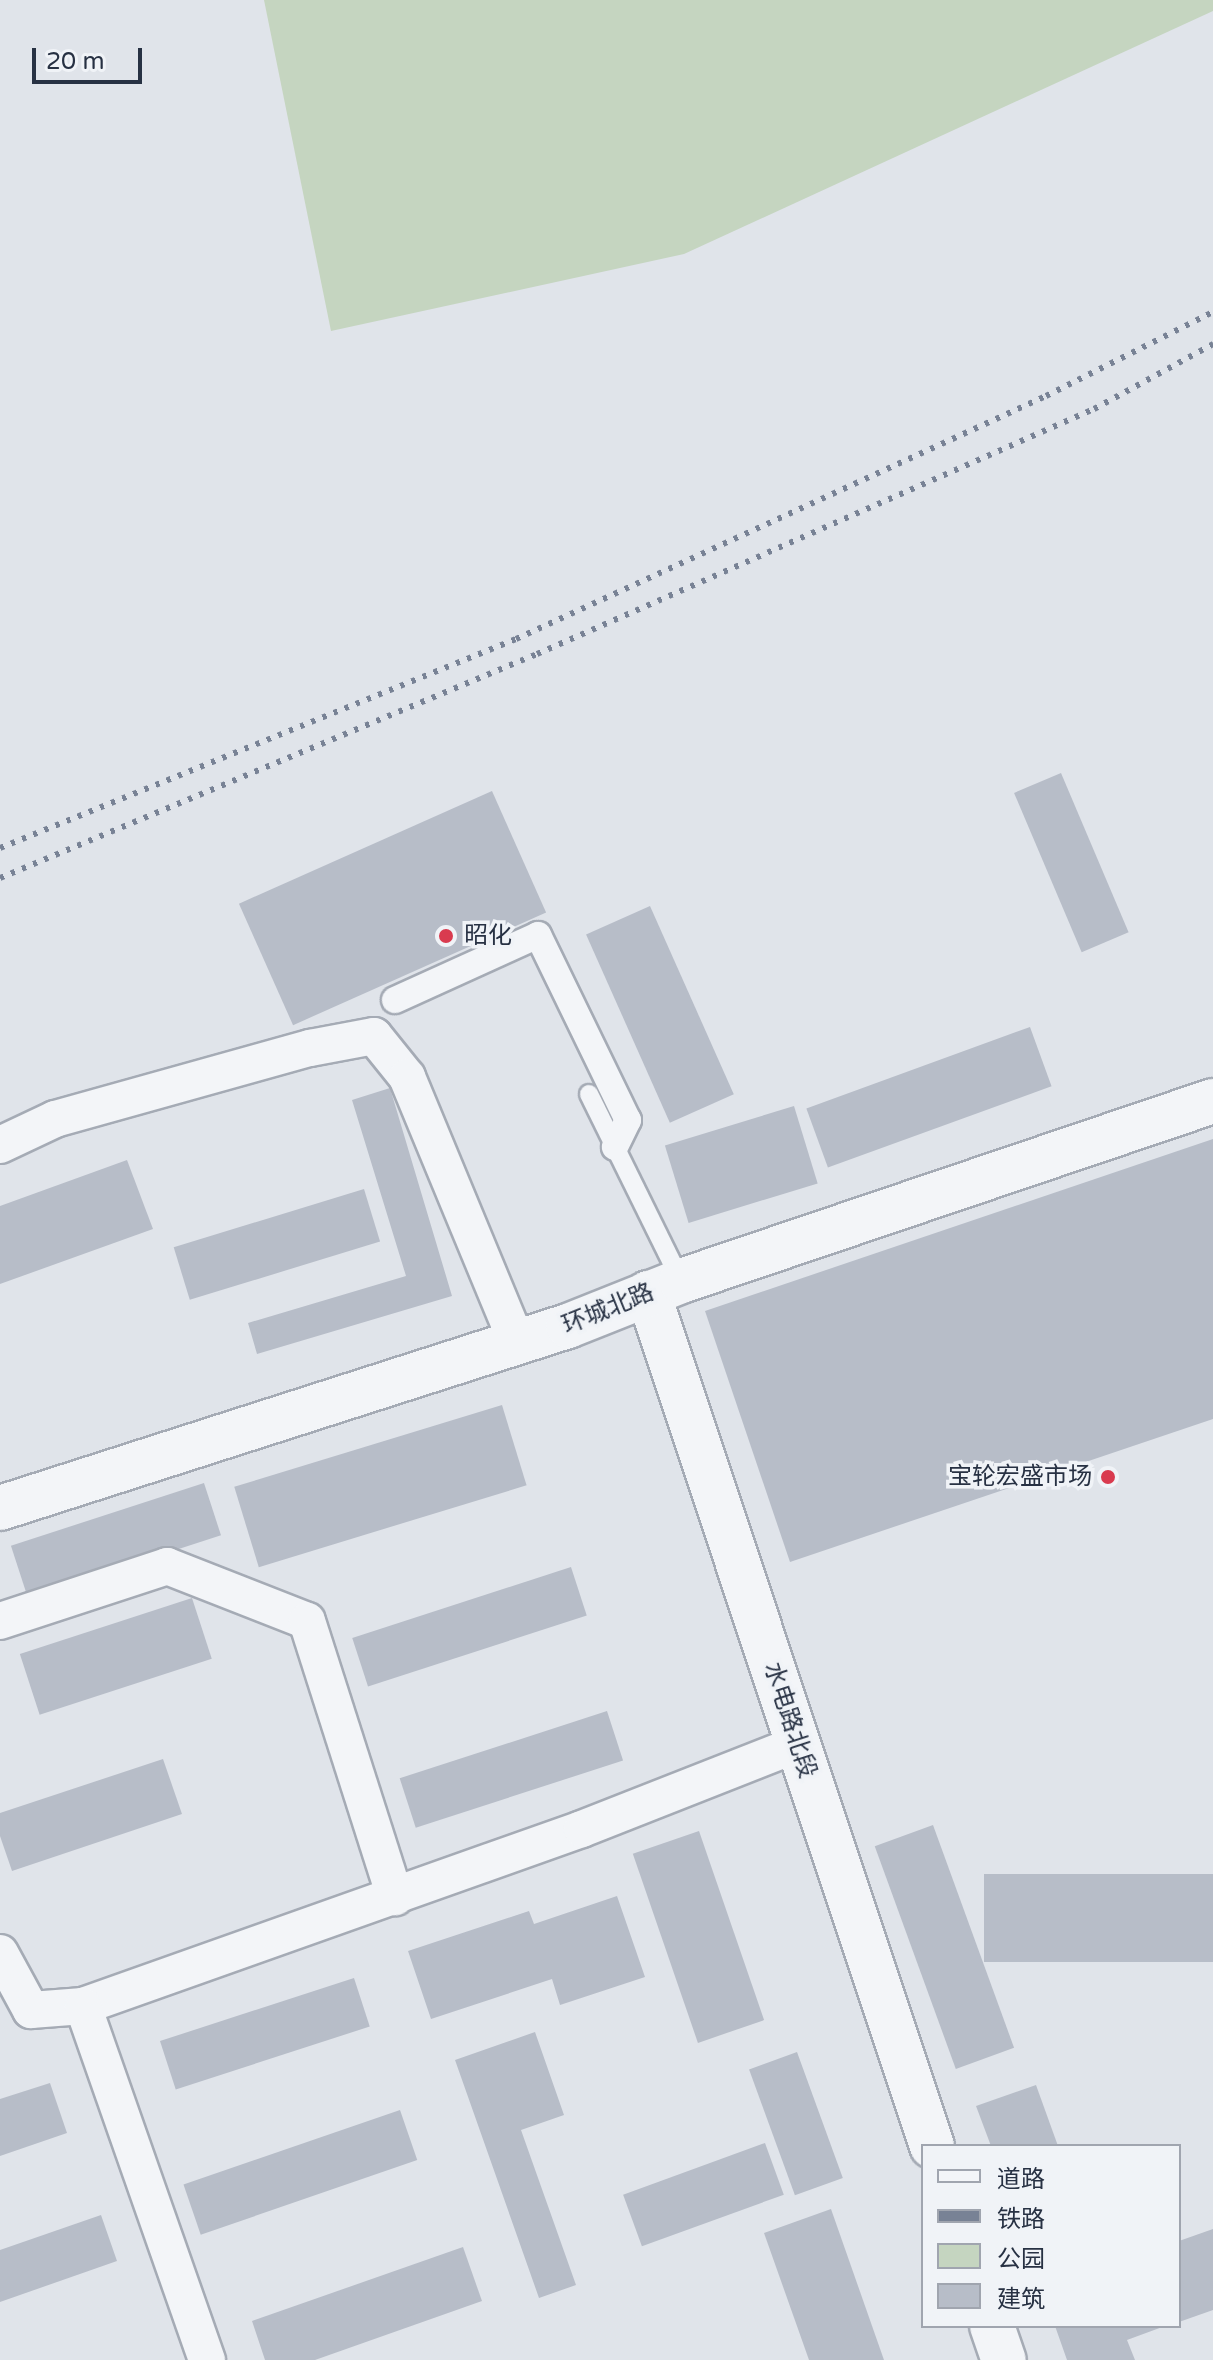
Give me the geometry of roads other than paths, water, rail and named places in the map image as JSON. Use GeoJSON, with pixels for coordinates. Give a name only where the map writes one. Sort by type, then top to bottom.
{"type":"FeatureCollection","features":[{"type":"Feature","properties":{"kind":"street"},"geometry":{"type":"LineString","coordinates":[[395,1000],[538,935],[628,1120],[615,1147]]}},
{"type":"Feature","properties":{"kind":"street"},"geometry":{"type":"LineString","coordinates":[[0,1145],[55,1119],[310,1048],[374,1036],[407,1077],[517,1342]]}},
{"type":"Feature","properties":{"kind":"street","name":"环城北路"},"geometry":{"type":"LineString","coordinates":[[0,1508],[517,1342],[664,1287],[1213,1101]]}},
{"type":"Feature","properties":{"kind":"street","name":"水电路北段"},"geometry":{"type":"LineString","coordinates":[[664,1287],[798,1744],[931,2144]]}},
{"type":"Feature","properties":{"kind":"street"},"geometry":{"type":"LineString","coordinates":[[0,1621],[167,1566],[307,1621],[395,1897]]}},
{"type":"Feature","properties":{"kind":"street"},"geometry":{"type":"LineString","coordinates":[[0,1953],[16,2016],[83,2006],[395,1897],[798,1744]]}},
{"type":"Feature","properties":{"kind":"street"},"geometry":{"type":"LineString","coordinates":[[83,2006],[207,2360]]}},
{"type":"Feature","properties":{"kind":"street"},"geometry":{"type":"LineString","coordinates":[[993,2328],[1004,2360]]}},
{"type":"Feature","properties":{"kind":"lane"},"geometry":{"type":"LineString","coordinates":[[589,1094],[615,1147],[664,1287]]}},
{"type":"Feature","properties":{"kind":"railway"},"geometry":{"type":"LineString","coordinates":[[0,848],[516,639],[1046,396],[1213,312]]}},
{"type":"Feature","properties":{"kind":"railway"},"geometry":{"type":"LineString","coordinates":[[0,878],[537,654],[1094,409],[1213,344]]}},
{"type":"Feature","properties":{"kind":"place","name":"昭化"},"geometry":{"type":"Point","coordinates":[446,936]}},
{"type":"Feature","properties":{"kind":"place","name":"宝轮宏盛市场"},"geometry":{"type":"Point","coordinates":[1108,1477]}}]}
